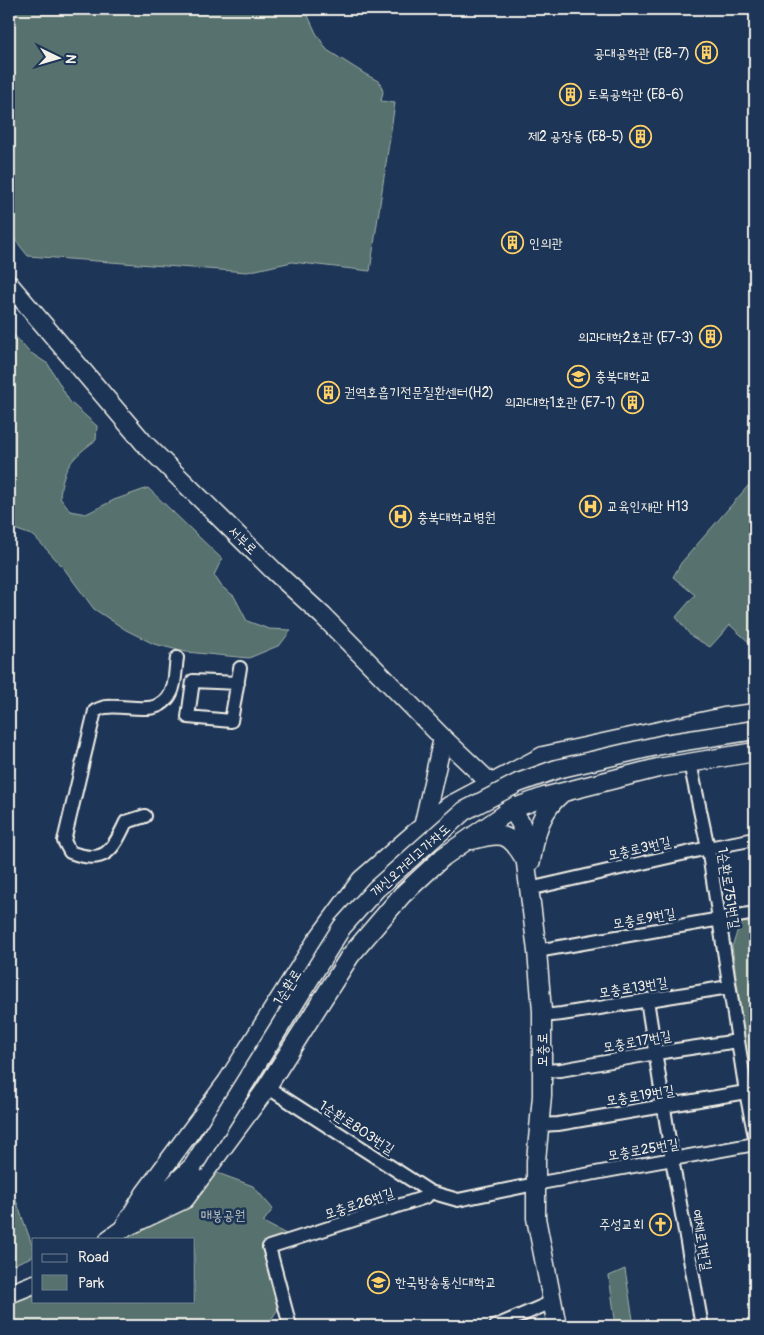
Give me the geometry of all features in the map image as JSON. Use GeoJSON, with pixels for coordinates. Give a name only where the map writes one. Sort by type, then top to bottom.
{"type":"FeatureCollection","features":[{"type":"Feature","properties":{"kind":"main road","name":"서부로"},"geometry":{"type":"LineString","coordinates":[[9,284],[144,443],[273,570],[323,616],[490,784]]}},
{"type":"Feature","properties":{"kind":"main road","name":"1순환로"},"geometry":{"type":"LineString","coordinates":[[116,1234],[227,1082],[315,943],[361,880],[423,827],[449,806],[543,756],[724,717],[755,713]]}},
{"type":"Feature","properties":{"kind":"main road","name":"개신오거리고가차도"},"geometry":{"type":"LineString","coordinates":[[116,1234],[144,1214],[193,1166],[342,928],[376,889],[464,811],[518,783],[557,769],[665,744],[755,730]]}},
{"type":"Feature","properties":{"kind":"main road"},"geometry":{"type":"LineString","coordinates":[[423,827],[443,738]]}},
{"type":"Feature","properties":{"kind":"main road"},"geometry":{"type":"LineString","coordinates":[[116,1234],[185,1199],[267,1087],[350,956],[402,895],[443,857],[512,809],[564,792],[658,768],[755,752]]}},
{"type":"Feature","properties":{"kind":"main road","name":"모충로"},"geometry":{"type":"LineString","coordinates":[[490,784],[503,795],[521,824],[526,860],[537,951],[542,1016],[542,1072],[535,1184],[536,1218],[557,1326]]}},
{"type":"Feature","properties":{"kind":"main road"},"geometry":{"type":"LineString","coordinates":[[529,889],[535,838],[540,822],[546,809],[564,792]]}},
{"type":"Feature","properties":{"kind":"main road"},"geometry":{"type":"LineString","coordinates":[[464,842],[485,836],[500,835],[508,837],[516,843],[526,860]]}},
{"type":"Feature","properties":{"kind":"main road"},"geometry":{"type":"LineString","coordinates":[[9,1294],[32,1285]]}},
{"type":"Feature","properties":{"kind":"street"},"geometry":{"type":"LineString","coordinates":[[145,816],[126,822],[116,844],[105,854],[92,858],[70,852],[64,841],[95,711],[105,707],[138,709],[164,703],[172,692],[177,658]]}},
{"type":"Feature","properties":{"kind":"street"},"geometry":{"type":"LineString","coordinates":[[238,683],[192,681],[188,717],[231,721],[238,683],[240,668]]}},
{"type":"Feature","properties":{"kind":"street","name":"1순환로751번길"},"geometry":{"type":"LineString","coordinates":[[690,763],[708,848],[746,1092],[755,1137]]}},
{"type":"Feature","properties":{"kind":"street","name":"모충로3번길"},"geometry":{"type":"LineString","coordinates":[[529,889],[755,839]]}},
{"type":"Feature","properties":{"kind":"street","name":"모충로9번길"},"geometry":{"type":"LineString","coordinates":[[537,951],[755,914]]}},
{"type":"Feature","properties":{"kind":"street","name":"모충로13번길"},"geometry":{"type":"LineString","coordinates":[[542,1016],[729,987]]}},
{"type":"Feature","properties":{"kind":"street","name":"예체로1번길"},"geometry":{"type":"LineString","coordinates":[[647,1000],[672,1159],[702,1326]]}},
{"type":"Feature","properties":{"kind":"street","name":"모충로17번길"},"geometry":{"type":"LineString","coordinates":[[542,1072],[738,1041]]}},
{"type":"Feature","properties":{"kind":"street","name":"1순환로803번길"},"geometry":{"type":"LineString","coordinates":[[267,1087],[430,1192]]}},
{"type":"Feature","properties":{"kind":"street","name":"모충로19번길"},"geometry":{"type":"LineString","coordinates":[[539,1125],[558,1124],[746,1092]]}},
{"type":"Feature","properties":{"kind":"street","name":"모충로25번길"},"geometry":{"type":"LineString","coordinates":[[535,1184],[755,1144]]}},
{"type":"Feature","properties":{"kind":"street"},"geometry":{"type":"LineString","coordinates":[[430,1192],[458,1200],[535,1184]]}},
{"type":"Feature","properties":{"kind":"street","name":"모충로26번길"},"geometry":{"type":"LineString","coordinates":[[290,1326],[269,1247],[426,1197],[430,1192]]}},
{"type":"Feature","properties":{"kind":"street"},"geometry":{"type":"LineString","coordinates":[[496,1326],[552,1302]]}},
{"type":"Feature","properties":{"kind":"green space"},"geometry":{"type":"Polygon","coordinates":[[[9,9],[305,9],[316,33],[327,50],[380,82],[383,92],[381,101],[395,103],[370,271],[292,262],[247,272],[28,256],[9,232],[9,9]]]}},
{"type":"Feature","properties":{"kind":"green space"},"geometry":{"type":"Polygon","coordinates":[[[9,329],[28,351],[48,364],[70,402],[97,426],[96,440],[75,458],[63,478],[60,498],[70,511],[86,514],[114,500],[148,488],[222,559],[214,575],[222,587],[234,596],[247,621],[269,629],[291,630],[280,645],[249,658],[186,652],[154,644],[126,630],[94,609],[62,566],[34,536],[9,527],[9,329]]]}},
{"type":"Feature","properties":{"kind":"green space"},"geometry":{"type":"Polygon","coordinates":[[[755,478],[755,641],[751,644],[730,625],[710,647],[691,636],[676,617],[695,595],[673,577],[681,563],[755,478]]]}},
{"type":"Feature","properties":{"kind":"green space"},"geometry":{"type":"Polygon","coordinates":[[[755,918],[754,1109],[732,946],[741,925],[755,918]]]}},
{"type":"Feature","properties":{"kind":"green space","name":"매봉공원"},"geometry":{"type":"Polygon","coordinates":[[[201,1167],[253,1186],[273,1209],[263,1222],[286,1234],[265,1244],[278,1309],[267,1326],[14,1326],[9,1299],[32,1289],[32,1302],[195,1302],[195,1238],[121,1238],[175,1197],[201,1167]]]}},
{"type":"Feature","properties":{"kind":"green space"},"geometry":{"type":"Polygon","coordinates":[[[9,1181],[32,1244],[32,1257],[12,1265],[9,1260],[9,1181]]]}},
{"type":"Feature","properties":{"kind":"green space"},"geometry":{"type":"Polygon","coordinates":[[[625,1269],[634,1326],[616,1326],[609,1276],[625,1269]]]}},
{"type":"Feature","properties":{"kind":"place","name":"공대공학관 (E8-7)"},"geometry":{"type":"Point","coordinates":[706,53]}},
{"type":"Feature","properties":{"kind":"place","name":"토목공학관 (E8-6)"},"geometry":{"type":"Point","coordinates":[571,94]}},
{"type":"Feature","properties":{"kind":"place","name":"제2 공장동 (E8-5)"},"geometry":{"type":"Point","coordinates":[640,136]}},
{"type":"Feature","properties":{"kind":"place","name":"인의관"},"geometry":{"type":"Point","coordinates":[513,243]}},
{"type":"Feature","properties":{"kind":"place","name":"의과대학2호관 (E7-3)"},"geometry":{"type":"Point","coordinates":[710,337]}},
{"type":"Feature","properties":{"kind":"place","name":"충북대학교"},"geometry":{"type":"Point","coordinates":[579,376]}},
{"type":"Feature","properties":{"kind":"place","name":"권역호흡기전문질환센터(H2)"},"geometry":{"type":"Point","coordinates":[328,392]}},
{"type":"Feature","properties":{"kind":"place","name":"의과대학1호관 (E7-1)"},"geometry":{"type":"Point","coordinates":[632,402]}},
{"type":"Feature","properties":{"kind":"place","name":"교육인재관 H13"},"geometry":{"type":"Point","coordinates":[591,506]}},
{"type":"Feature","properties":{"kind":"place","name":"충북대학교병원"},"geometry":{"type":"Point","coordinates":[401,517]}},
{"type":"Feature","properties":{"kind":"place","name":"주성교회"},"geometry":{"type":"Point","coordinates":[660,1224]}},
{"type":"Feature","properties":{"kind":"place","name":"한국방송통신대학교"},"geometry":{"type":"Point","coordinates":[379,1282]}}]}
